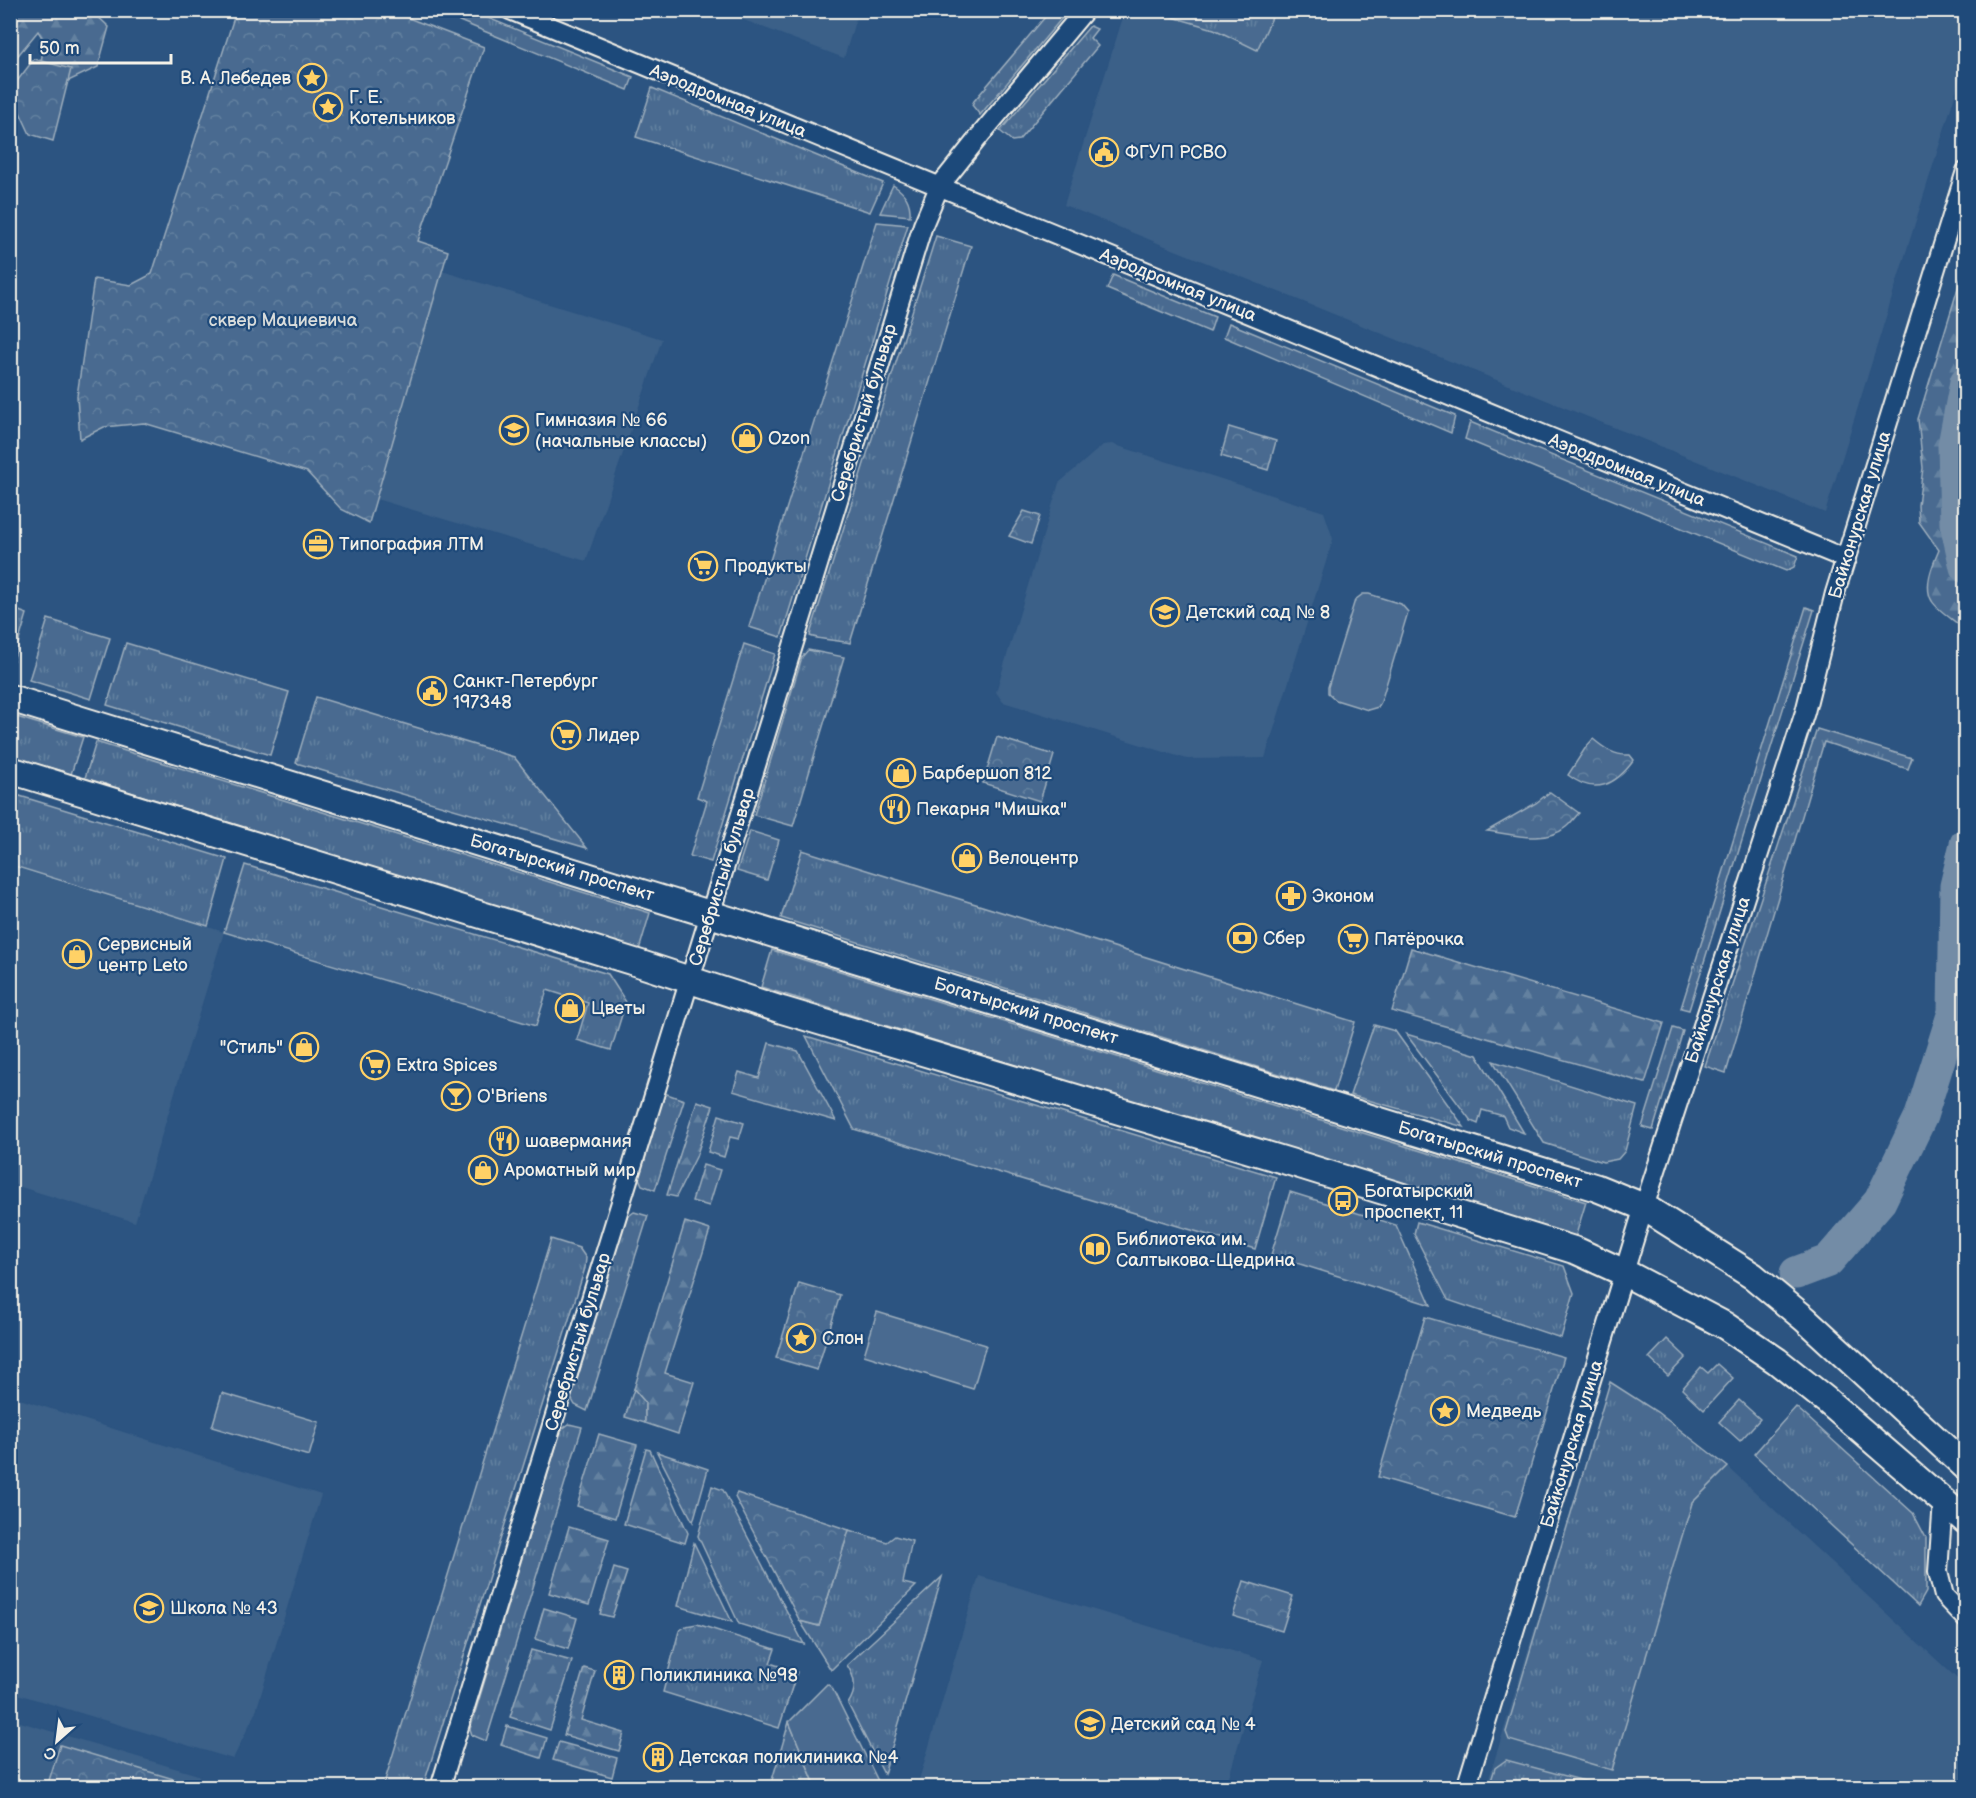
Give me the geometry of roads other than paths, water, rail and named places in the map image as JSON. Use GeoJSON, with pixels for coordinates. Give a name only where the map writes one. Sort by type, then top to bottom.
{"type":"FeatureCollection","features":[{"type":"Feature","properties":{"kind":"main road","name":"Богатырский проспект"},"geometry":{"type":"LineString","coordinates":[[10,698],[1597,1188],[1644,1207],[1753,1276],[1805,1319],[1965,1467]]}},
{"type":"Feature","properties":{"kind":"main road"},"geometry":{"type":"LineString","coordinates":[[10,770],[782,1010],[1577,1251],[1625,1273],[1724,1325],[1777,1361],[1826,1400],[1965,1521]]}},
{"type":"Feature","properties":{"kind":"street","name":"Аэродромная улица"},"geometry":{"type":"LineString","coordinates":[[510,10],[1846,559]]}},
{"type":"Feature","properties":{"kind":"street","name":"Серебристый бульвар"},"geometry":{"type":"LineString","coordinates":[[440,1788],[711,914],[790,649],[923,225],[939,188],[1085,10]]}},
{"type":"Feature","properties":{"kind":"street","name":"Байконурская улица"},"geometry":{"type":"LineString","coordinates":[[1466,1788],[1644,1207],[1805,712],[1846,559],[1965,171]]}},
{"type":"Feature","properties":{"kind":"street"},"geometry":{"type":"LineString","coordinates":[[1943,1501],[1938,1572],[1944,1596],[1965,1619]]}},
{"type":"Feature","properties":{"kind":"waterway"},"geometry":{"type":"LineString","coordinates":[[1966,382],[1954,445],[1956,523],[1966,567]]}},
{"type":"Feature","properties":{"kind":"waterway"},"geometry":{"type":"LineString","coordinates":[[1796,1273],[1828,1261],[1880,1201],[1921,1116],[1954,1012],[1956,886],[1966,844]]}},
{"type":"Feature","properties":{"kind":"place","name":"В. А. Лебедев"},"geometry":{"type":"Point","coordinates":[312,78]}},
{"type":"Feature","properties":{"kind":"place","name":"Г. Е. Котельников"},"geometry":{"type":"Point","coordinates":[328,107]}},
{"type":"Feature","properties":{"kind":"place","name":"ФГУП РСВО"},"geometry":{"type":"Point","coordinates":[1104,152]}},
{"type":"Feature","properties":{"kind":"place","name":"Гимназия № 66 (начальные классы)"},"geometry":{"type":"Point","coordinates":[514,430]}},
{"type":"Feature","properties":{"kind":"place","name":"Ozon"},"geometry":{"type":"Point","coordinates":[747,438]}},
{"type":"Feature","properties":{"kind":"place","name":"Типография ЛТМ"},"geometry":{"type":"Point","coordinates":[318,544]}},
{"type":"Feature","properties":{"kind":"place","name":"Продукты"},"geometry":{"type":"Point","coordinates":[703,566]}},
{"type":"Feature","properties":{"kind":"place","name":"Детский сад № 8"},"geometry":{"type":"Point","coordinates":[1165,612]}},
{"type":"Feature","properties":{"kind":"place","name":"Санкт-Петербург 197348"},"geometry":{"type":"Point","coordinates":[432,691]}},
{"type":"Feature","properties":{"kind":"place","name":"Лидер"},"geometry":{"type":"Point","coordinates":[566,735]}},
{"type":"Feature","properties":{"kind":"place","name":"Барбершоп 812"},"geometry":{"type":"Point","coordinates":[901,773]}},
{"type":"Feature","properties":{"kind":"place","name":"Пекарня \"Мишка\""},"geometry":{"type":"Point","coordinates":[895,809]}},
{"type":"Feature","properties":{"kind":"place","name":"Велоцентр"},"geometry":{"type":"Point","coordinates":[967,858]}},
{"type":"Feature","properties":{"kind":"place","name":"Эконом"},"geometry":{"type":"Point","coordinates":[1291,896]}},
{"type":"Feature","properties":{"kind":"place","name":"Сбер"},"geometry":{"type":"Point","coordinates":[1242,938]}},
{"type":"Feature","properties":{"kind":"place","name":"Пятёрочка"},"geometry":{"type":"Point","coordinates":[1353,939]}},
{"type":"Feature","properties":{"kind":"place","name":"Сервисный центр Leto"},"geometry":{"type":"Point","coordinates":[77,954]}},
{"type":"Feature","properties":{"kind":"place","name":"Цветы"},"geometry":{"type":"Point","coordinates":[570,1008]}},
{"type":"Feature","properties":{"kind":"place","name":"\"Стиль\""},"geometry":{"type":"Point","coordinates":[304,1047]}},
{"type":"Feature","properties":{"kind":"place","name":"Extra Spices"},"geometry":{"type":"Point","coordinates":[375,1065]}},
{"type":"Feature","properties":{"kind":"place","name":"O'Briens"},"geometry":{"type":"Point","coordinates":[456,1096]}},
{"type":"Feature","properties":{"kind":"place","name":"шавермания"},"geometry":{"type":"Point","coordinates":[504,1141]}},
{"type":"Feature","properties":{"kind":"place","name":"Ароматный мир"},"geometry":{"type":"Point","coordinates":[483,1170]}},
{"type":"Feature","properties":{"kind":"place","name":"Богатырский проспект, 11"},"geometry":{"type":"Point","coordinates":[1343,1201]}},
{"type":"Feature","properties":{"kind":"place","name":"Библиотека им. Салтыкова-Щедрина"},"geometry":{"type":"Point","coordinates":[1095,1249]}},
{"type":"Feature","properties":{"kind":"place","name":"Слон"},"geometry":{"type":"Point","coordinates":[801,1338]}},
{"type":"Feature","properties":{"kind":"place","name":"Медведь"},"geometry":{"type":"Point","coordinates":[1445,1411]}},
{"type":"Feature","properties":{"kind":"place","name":"Школа № 43"},"geometry":{"type":"Point","coordinates":[149,1608]}},
{"type":"Feature","properties":{"kind":"place","name":"Поликлиника №98"},"geometry":{"type":"Point","coordinates":[619,1675]}},
{"type":"Feature","properties":{"kind":"place","name":"Детский сад № 4"},"geometry":{"type":"Point","coordinates":[1090,1724]}},
{"type":"Feature","properties":{"kind":"place","name":"Детская поликлиника №4"},"geometry":{"type":"Point","coordinates":[658,1757]}},
{"type":"Feature","properties":{"kind":"park label","name":"сквер Мациевича"},"geometry":{"type":"Point","coordinates":[283,320]}}]}
